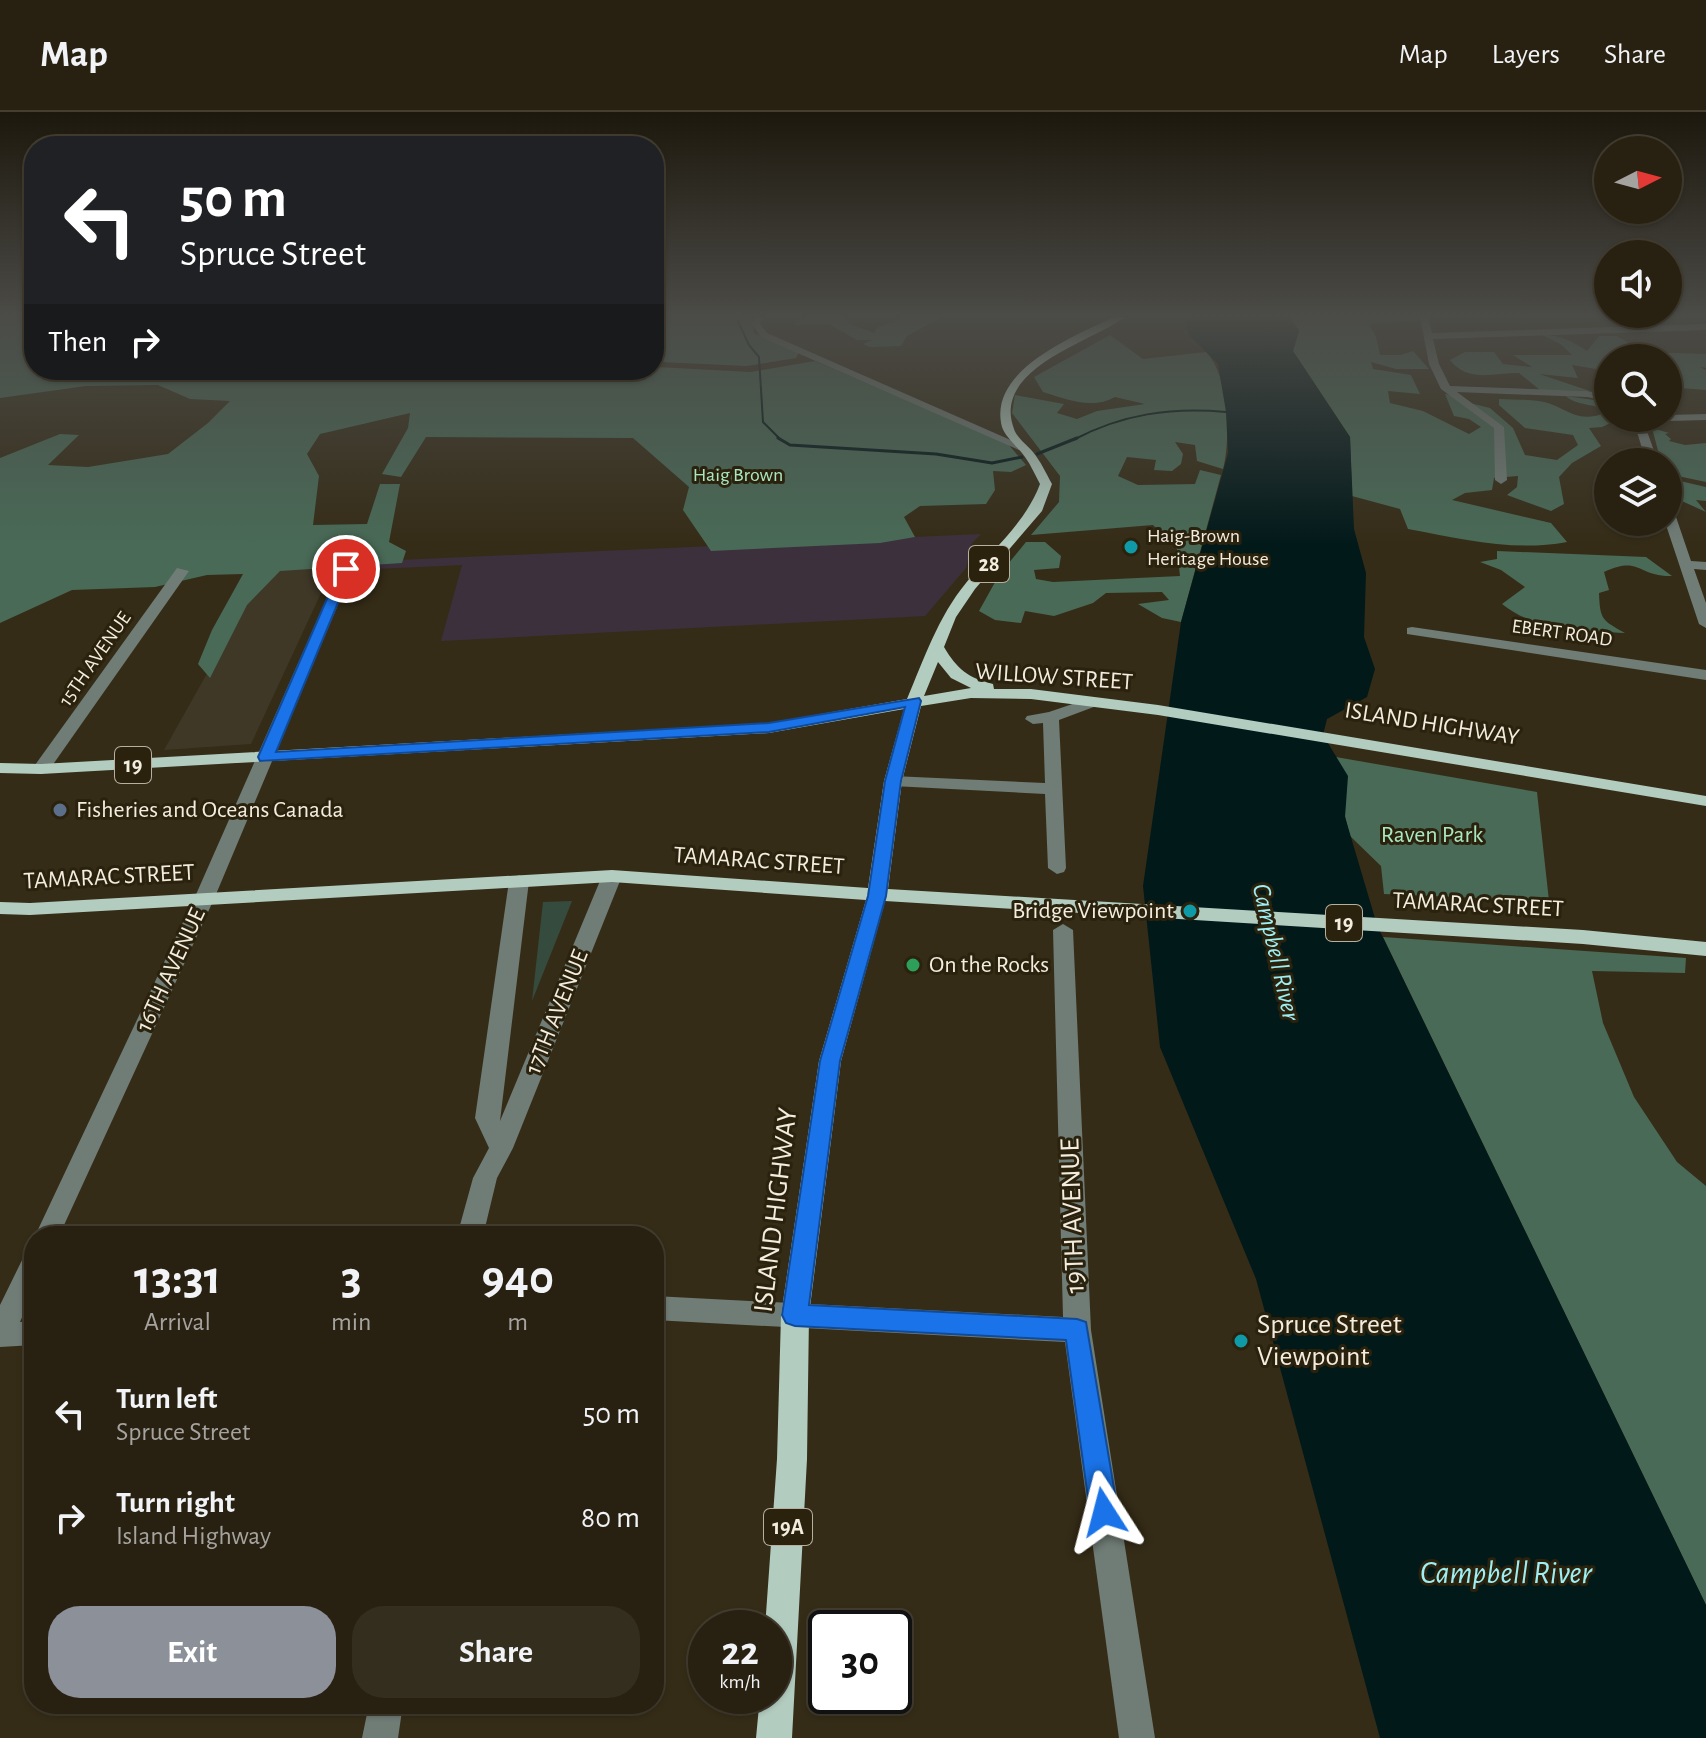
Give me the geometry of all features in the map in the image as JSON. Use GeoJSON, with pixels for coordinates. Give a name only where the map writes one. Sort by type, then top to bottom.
{"type":"FeatureCollection","features":[{"type":"Feature","properties":{"kind":"main road","name":"28"},"geometry":{"type":"LineString","coordinates":[[914,701],[949,617],[970,586],[1036,511],[1046,484],[1009,431],[1004,412],[1008,393]]}},
{"type":"Feature","properties":{"kind":"main road"},"geometry":{"type":"LineString","coordinates":[[937,647],[950,673],[975,685],[1031,694]]}},
{"type":"Feature","properties":{"kind":"main road","name":"WILLOW STREET"},"geometry":{"type":"LineString","coordinates":[[0,768],[41,769],[769,728],[971,693],[1031,694],[1149,709]]}},
{"type":"Feature","properties":{"kind":"main road","name":"ISLAND HIGHWAY"},"geometry":{"type":"LineString","coordinates":[[774,1738],[792,1459],[795,1315],[830,1061],[877,896],[893,781],[914,701]]}},
{"type":"Feature","properties":{"kind":"main road","name":"ISLAND HIGHWAY"},"geometry":{"type":"LineString","coordinates":[[1149,709],[1706,801]]}},
{"type":"Feature","properties":{"kind":"main road","name":"TAMARAC STREET"},"geometry":{"type":"LineString","coordinates":[[0,908],[612,876],[877,896],[1583,937],[1706,949]]}},
{"type":"Feature","properties":{"kind":"street"},"geometry":{"type":"LineString","coordinates":[[897,393],[1023,448]]}},
{"type":"Feature","properties":{"kind":"street"},"geometry":{"type":"LineString","coordinates":[[1451,393],[1499,427],[1501,480]]}},
{"type":"Feature","properties":{"kind":"street"},"geometry":{"type":"LineString","coordinates":[[1555,393],[1594,395]]}},
{"type":"Feature","properties":{"kind":"street"},"geometry":{"type":"LineString","coordinates":[[1682,418],[1706,417]]}},
{"type":"Feature","properties":{"kind":"street"},"geometry":{"type":"LineString","coordinates":[[1676,536],[1706,624]]}},
{"type":"Feature","properties":{"kind":"street"},"geometry":{"type":"LineString","coordinates":[[1685,564],[1706,566]]}},
{"type":"Feature","properties":{"kind":"street","name":"16TH AVENUE"},"geometry":{"type":"LineString","coordinates":[[51,1226],[204,899],[346,569]]}},
{"type":"Feature","properties":{"kind":"street","name":"15TH AVENUE"},"geometry":{"type":"LineString","coordinates":[[41,769],[182,571]]}},
{"type":"Feature","properties":{"kind":"street","name":"EBERT ROAD"},"geometry":{"type":"LineString","coordinates":[[1412,631],[1706,675]]}},
{"type":"Feature","properties":{"kind":"street"},"geometry":{"type":"LineString","coordinates":[[1057,868],[1054,789],[1042,718],[1093,702]]}},
{"type":"Feature","properties":{"kind":"street"},"geometry":{"type":"LineString","coordinates":[[893,781],[1054,789]]}},
{"type":"Feature","properties":{"kind":"street","name":"17TH AVENUE"},"geometry":{"type":"LineString","coordinates":[[473,1226],[485,1178],[501,1148],[612,876]]}},
{"type":"Feature","properties":{"kind":"street","name":"17TH AVENUE"},"geometry":{"type":"LineString","coordinates":[[501,1148],[487,1118],[519,881]]}},
{"type":"Feature","properties":{"kind":"street","name":"19TH AVENUE"},"geometry":{"type":"LineString","coordinates":[[1063,930],[1077,1330],[1137,1738]]}},
{"type":"Feature","properties":{"kind":"street"},"geometry":{"type":"LineString","coordinates":[[24,1283],[0,1335],[24,1334]]}},
{"type":"Feature","properties":{"kind":"street"},"geometry":{"type":"LineString","coordinates":[[664,1308],[1077,1330]]}},
{"type":"Feature","properties":{"kind":"street"},"geometry":{"type":"LineString","coordinates":[[380,1738],[384,1714]]}},
{"type":"Feature","properties":{"kind":"shaded area"},"geometry":{"type":"Polygon","coordinates":[[[981,534],[972,543],[966,568],[925,616],[441,641],[462,565],[374,569],[377,561],[981,534]]]}},
{"type":"Feature","properties":{"kind":"shaded area"},"geometry":{"type":"Polygon","coordinates":[[[334,565],[251,744],[164,750],[264,572],[334,565]]]}},
{"type":"Feature","properties":{"kind":"green space"},"geometry":{"type":"Polygon","coordinates":[[[0,393],[37,393],[0,398],[0,393]]]}},
{"type":"Feature","properties":{"kind":"green space","name":"Haig Brown"},"geometry":{"type":"Polygon","coordinates":[[[176,393],[889,393],[1008,444],[1026,465],[1011,472],[993,471],[995,490],[986,504],[920,506],[904,517],[915,537],[880,543],[711,551],[683,510],[689,487],[633,438],[426,437],[401,477],[382,474],[408,428],[410,413],[320,434],[307,454],[319,476],[313,525],[367,524],[380,484],[400,484],[389,542],[406,551],[402,563],[280,571],[247,605],[210,678],[198,664],[212,630],[243,574],[207,575],[155,587],[72,590],[0,623],[0,458],[60,434],[79,435],[48,465],[88,467],[168,454],[208,423],[230,401],[190,399],[176,393]]]}},
{"type":"Feature","properties":{"kind":"green space"},"geometry":{"type":"Polygon","coordinates":[[[1046,393],[1224,393],[1227,441],[1223,469],[1197,461],[1195,445],[1175,442],[1183,454],[1181,464],[1172,471],[1154,470],[1156,460],[1127,457],[1118,476],[1138,485],[1195,484],[1200,470],[1221,475],[1181,622],[1162,618],[1138,604],[1169,600],[1162,592],[1106,593],[1093,603],[1054,616],[1025,611],[1021,623],[995,620],[979,611],[999,575],[1026,542],[1045,542],[1061,556],[1059,568],[1034,570],[1036,579],[1053,582],[1180,576],[1177,549],[1153,525],[1031,535],[1059,502],[1060,476],[1012,413],[1015,395],[1064,404],[1057,413],[1077,419],[1097,411],[1145,404],[1115,397],[1097,403],[1046,393]]]}},
{"type":"Feature","properties":{"kind":"green space"},"geometry":{"type":"Polygon","coordinates":[[[1321,393],[1388,393],[1390,403],[1423,411],[1469,434],[1481,427],[1469,419],[1454,416],[1445,394],[1460,396],[1470,403],[1490,408],[1513,428],[1525,455],[1557,460],[1578,445],[1573,435],[1525,428],[1499,405],[1499,399],[1539,401],[1579,416],[1594,416],[1594,428],[1589,428],[1601,446],[1572,463],[1559,477],[1564,504],[1551,511],[1507,495],[1517,487],[1518,476],[1494,478],[1492,490],[1465,493],[1452,500],[1551,523],[1567,542],[1507,545],[1408,529],[1400,509],[1352,496],[1350,437],[1321,393]]]}},
{"type":"Feature","properties":{"kind":"green space"},"geometry":{"type":"Polygon","coordinates":[[[1566,396],[1594,400],[1594,406],[1576,402],[1566,396]]]}},
{"type":"Feature","properties":{"kind":"green space"},"geometry":{"type":"Polygon","coordinates":[[[1653,432],[1669,433],[1665,434],[1671,439],[1669,441],[1685,445],[1706,443],[1706,482],[1682,477],[1682,448],[1657,448],[1653,432]]]}},
{"type":"Feature","properties":{"kind":"green space"},"geometry":{"type":"Polygon","coordinates":[[[1682,481],[1706,487],[1706,501],[1696,500],[1706,512],[1682,501],[1682,481]]]}},
{"type":"Feature","properties":{"kind":"green space"},"geometry":{"type":"Polygon","coordinates":[[[1497,551],[1646,557],[1672,576],[1633,566],[1616,567],[1604,572],[1609,590],[1599,593],[1600,609],[1607,622],[1625,633],[1560,628],[1530,620],[1502,604],[1525,587],[1501,570],[1480,562],[1497,559],[1497,551]]]}},
{"type":"Feature","properties":{"kind":"green space","name":"Raven Park"},"geometry":{"type":"Polygon","coordinates":[[[1330,756],[1537,792],[1549,901],[1384,894],[1381,866],[1350,836],[1330,756]]]}},
{"type":"Feature","properties":{"kind":"green space"},"geometry":{"type":"Polygon","coordinates":[[[572,901],[532,1001],[543,902],[572,901]]]}},
{"type":"Feature","properties":{"kind":"green space"},"geometry":{"type":"Polygon","coordinates":[[[1383,937],[1686,958],[1685,973],[1592,971],[1603,1023],[1634,1097],[1677,1162],[1706,1186],[1706,1605],[1383,937]]]}},
{"type":"Feature","properties":{"kind":"water","name":"Campbell River"},"geometry":{"type":"Polygon","coordinates":[[[1223,393],[1321,393],[1350,437],[1354,529],[1366,573],[1364,637],[1375,669],[1367,697],[1327,719],[1323,735],[1348,776],[1345,817],[1377,925],[1706,1605],[1706,1738],[1380,1738],[1256,1279],[1160,1047],[1143,886],[1181,622],[1228,453],[1223,393]]]}},
{"type":"Feature","properties":{"kind":"waterway"},"geometry":{"type":"LineString","coordinates":[[761,393],[763,422],[780,439]]}},
{"type":"Feature","properties":{"kind":"waterway"},"geometry":{"type":"LineString","coordinates":[[1077,438],[1110,424],[1147,414],[1226,412]]}},
{"type":"Feature","properties":{"kind":"waterway"},"geometry":{"type":"LineString","coordinates":[[1037,454],[1077,438]]}},
{"type":"Feature","properties":{"kind":"waterway"},"geometry":{"type":"LineString","coordinates":[[1073,440],[1077,438]]}},
{"type":"Feature","properties":{"kind":"waterway"},"geometry":{"type":"LineString","coordinates":[[780,439],[790,445],[936,454],[992,463],[1022,457]]}},
{"type":"Feature","properties":{"kind":"place","name":"Haig-Brown Heritage House"},"geometry":{"type":"Point","coordinates":[1131,547]}},
{"type":"Feature","properties":{"kind":"place","name":"Fisheries and Oceans Canada"},"geometry":{"type":"Point","coordinates":[60,810]}},
{"type":"Feature","properties":{"kind":"place","name":"Bridge Viewpoint"},"geometry":{"type":"Point","coordinates":[1190,911]}},
{"type":"Feature","properties":{"kind":"place","name":"On the Rocks"},"geometry":{"type":"Point","coordinates":[913,965]}},
{"type":"Feature","properties":{"kind":"place","name":"Spruce Street Viewpoint"},"geometry":{"type":"Point","coordinates":[1241,1341]}},
{"type":"Feature","properties":{"kind":"route"},"geometry":{"type":"LineString","coordinates":[[346,569],[266,757],[769,728],[914,701],[893,781],[877,896],[830,1061],[795,1315],[1077,1330],[1104,1512]]}}]}
